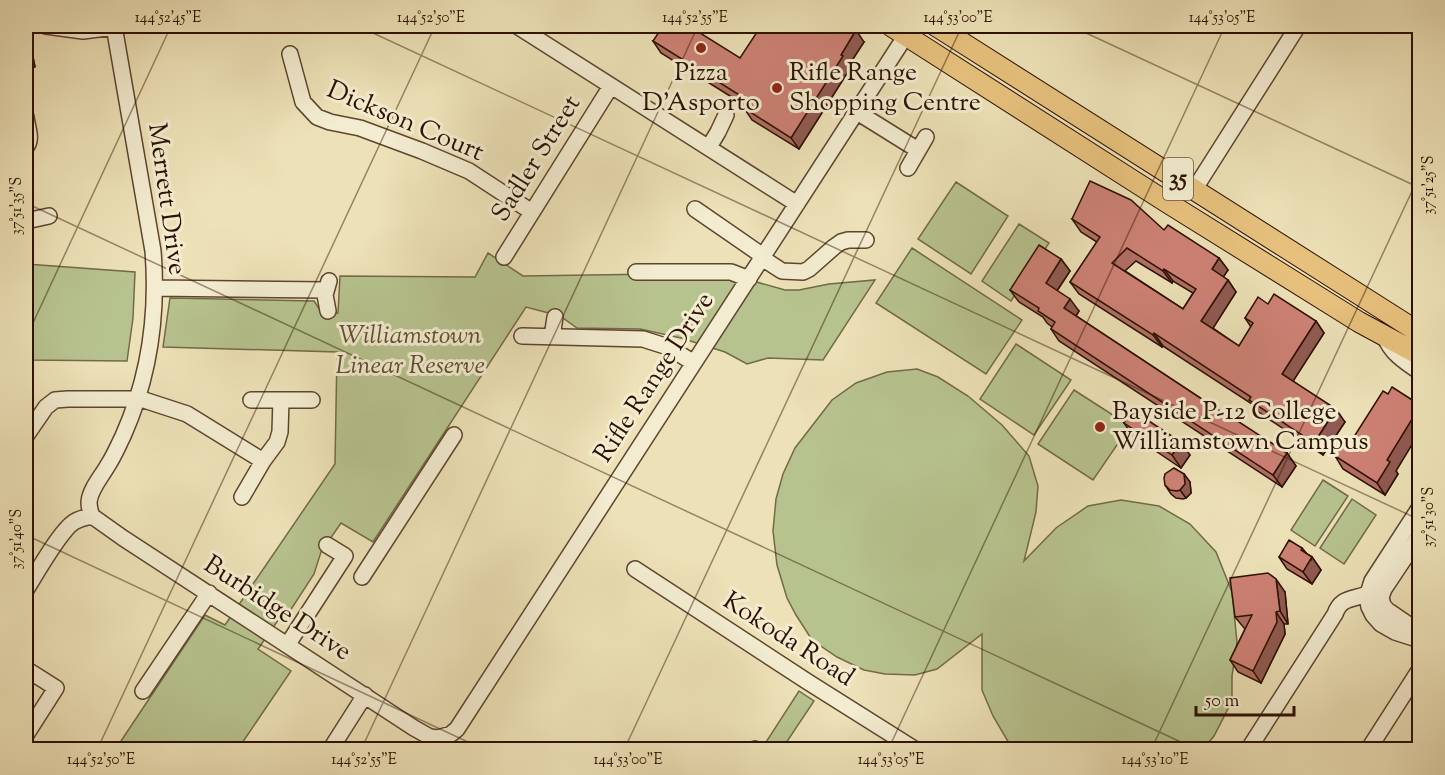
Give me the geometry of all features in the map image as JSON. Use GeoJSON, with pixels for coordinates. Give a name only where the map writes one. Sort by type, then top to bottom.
{"type":"FeatureCollection","features":[{"type":"Feature","properties":{"kind":"main road","name":"35"},"geometry":{"type":"LineString","coordinates":[[936,26],[1419,333]]}},
{"type":"Feature","properties":{"kind":"main road","name":"35"},"geometry":{"type":"LineString","coordinates":[[903,29],[1168,203],[1419,355]]}},
{"type":"Feature","properties":{"kind":"main road"},"geometry":{"type":"LineString","coordinates":[[1381,334],[1382,310]]}},
{"type":"Feature","properties":{"kind":"street"},"geometry":{"type":"LineString","coordinates":[[46,26],[83,31],[114,26]]}},
{"type":"Feature","properties":{"kind":"street","name":"Merrett Drive"},"geometry":{"type":"LineString","coordinates":[[92,516],[89,504],[90,495],[114,454],[138,399],[151,340],[155,288],[153,250],[114,26]]}},
{"type":"Feature","properties":{"kind":"street"},"geometry":{"type":"LineString","coordinates":[[517,26],[797,204]]}},
{"type":"Feature","properties":{"kind":"street"},"geometry":{"type":"LineString","coordinates":[[1194,190],[1298,26]]}},
{"type":"Feature","properties":{"kind":"street","name":"Rifle Range Drive"},"geometry":{"type":"LineString","coordinates":[[437,744],[457,729],[857,112],[903,29]]}},
{"type":"Feature","properties":{"kind":"street","name":"Dickson Court"},"geometry":{"type":"LineString","coordinates":[[290,54],[303,102],[317,117],[360,128],[460,167],[532,212]]}},
{"type":"Feature","properties":{"kind":"street","name":"Sadler Street"},"geometry":{"type":"LineString","coordinates":[[504,257],[611,86]]}},
{"type":"Feature","properties":{"kind":"street"},"geometry":{"type":"LineString","coordinates":[[857,112],[922,144],[908,168]]}},
{"type":"Feature","properties":{"kind":"street"},"geometry":{"type":"LineString","coordinates":[[709,147],[726,115]]}},
{"type":"Feature","properties":{"kind":"street"},"geometry":{"type":"LineString","coordinates":[[26,117],[30,140],[26,147]]}},
{"type":"Feature","properties":{"kind":"street"},"geometry":{"type":"LineString","coordinates":[[695,209],[783,271],[802,272],[812,267],[847,233],[866,240]]}},
{"type":"Feature","properties":{"kind":"street"},"geometry":{"type":"LineString","coordinates":[[26,220],[49,216]]}},
{"type":"Feature","properties":{"kind":"street"},"geometry":{"type":"LineString","coordinates":[[636,272],[731,272],[749,279]]}},
{"type":"Feature","properties":{"kind":"street"},"geometry":{"type":"LineString","coordinates":[[155,288],[327,286],[328,311]]}},
{"type":"Feature","properties":{"kind":"street"},"geometry":{"type":"LineString","coordinates":[[552,337],[555,317]]}},
{"type":"Feature","properties":{"kind":"street"},"geometry":{"type":"LineString","coordinates":[[1381,334],[1396,354],[1419,372]]}},
{"type":"Feature","properties":{"kind":"street"},"geometry":{"type":"LineString","coordinates":[[522,336],[643,339],[664,345],[694,363]]}},
{"type":"Feature","properties":{"kind":"street"},"geometry":{"type":"LineString","coordinates":[[26,436],[46,407],[60,399],[138,399],[187,414],[257,458]]}},
{"type":"Feature","properties":{"kind":"street"},"geometry":{"type":"LineString","coordinates":[[251,400],[312,400]]}},
{"type":"Feature","properties":{"kind":"street"},"geometry":{"type":"LineString","coordinates":[[242,497],[257,458],[273,448],[278,439],[281,400]]}},
{"type":"Feature","properties":{"kind":"street"},"geometry":{"type":"LineString","coordinates":[[341,562],[365,572],[454,435]]}},
{"type":"Feature","properties":{"kind":"street"},"geometry":{"type":"LineString","coordinates":[[1373,602],[1372,581],[1419,507]]}},
{"type":"Feature","properties":{"kind":"street"},"geometry":{"type":"LineString","coordinates":[[26,590],[63,532],[72,523],[92,516]]}},
{"type":"Feature","properties":{"kind":"street","name":"Burbidge Drive"},"geometry":{"type":"LineString","coordinates":[[92,516],[430,737],[437,744]]}},
{"type":"Feature","properties":{"kind":"street"},"geometry":{"type":"LineString","coordinates":[[1248,750],[1335,614],[1373,602],[1381,597],[1419,535]]}},
{"type":"Feature","properties":{"kind":"street"},"geometry":{"type":"LineString","coordinates":[[288,644],[345,556],[327,545]]}},
{"type":"Feature","properties":{"kind":"street","name":"Kokoda Road"},"geometry":{"type":"LineString","coordinates":[[635,569],[916,750]]}},
{"type":"Feature","properties":{"kind":"street"},"geometry":{"type":"LineString","coordinates":[[143,691],[209,593]]}},
{"type":"Feature","properties":{"kind":"street"},"geometry":{"type":"LineString","coordinates":[[1373,602],[1406,623],[1419,640]]}},
{"type":"Feature","properties":{"kind":"street"},"geometry":{"type":"LineString","coordinates":[[26,669],[56,688],[26,735]]}},
{"type":"Feature","properties":{"kind":"street"},"geometry":{"type":"LineString","coordinates":[[1368,750],[1419,669]]}},
{"type":"Feature","properties":{"kind":"street"},"geometry":{"type":"LineString","coordinates":[[330,750],[364,695]]}},
{"type":"Feature","properties":{"kind":"green space"},"geometry":{"type":"Polygon","coordinates":[[[956,182],[1008,216],[971,274],[918,239],[956,182]]]}},
{"type":"Feature","properties":{"kind":"green space"},"geometry":{"type":"Polygon","coordinates":[[[1019,224],[1049,243],[1011,301],[982,281],[1019,224]]]}},
{"type":"Feature","properties":{"kind":"green space"},"geometry":{"type":"Polygon","coordinates":[[[912,248],[1022,320],[986,374],[876,303],[912,248]]]}},
{"type":"Feature","properties":{"kind":"green space","name":"Williamstown Linear Reserve"},"geometry":{"type":"Polygon","coordinates":[[[488,253],[523,276],[724,273],[785,290],[875,280],[823,360],[768,358],[747,364],[725,352],[681,338],[640,329],[577,328],[560,316],[526,307],[373,542],[341,523],[321,552],[314,574],[288,614],[281,616],[258,649],[291,671],[238,749],[115,750],[205,615],[225,625],[335,464],[337,352],[163,347],[170,298],[314,301],[322,313],[338,313],[340,276],[475,277],[488,253]]]}},
{"type":"Feature","properties":{"kind":"green space"},"geometry":{"type":"Polygon","coordinates":[[[26,264],[135,272],[133,318],[127,361],[26,360],[26,264]]]}},
{"type":"Feature","properties":{"kind":"green space"},"geometry":{"type":"Polygon","coordinates":[[[1016,344],[1071,380],[1034,435],[980,399],[1016,344]]]}},
{"type":"Feature","properties":{"kind":"green space"},"geometry":{"type":"Polygon","coordinates":[[[917,369],[938,377],[968,396],[1002,425],[1029,456],[1038,486],[1036,512],[1024,561],[1056,528],[1088,506],[1121,500],[1159,506],[1190,524],[1216,552],[1232,592],[1237,642],[1232,676],[1232,701],[1214,736],[1203,749],[1013,750],[993,716],[982,690],[982,634],[937,669],[915,675],[885,674],[864,670],[837,657],[812,640],[787,598],[777,565],[773,531],[776,499],[783,474],[795,448],[832,400],[856,383],[887,372],[917,369]]]}},
{"type":"Feature","properties":{"kind":"green space"},"geometry":{"type":"Polygon","coordinates":[[[1074,390],[1130,426],[1093,480],[1038,444],[1074,390]]]}},
{"type":"Feature","properties":{"kind":"green space"},"geometry":{"type":"Polygon","coordinates":[[[1323,480],[1348,496],[1315,546],[1291,530],[1323,480]]]}},
{"type":"Feature","properties":{"kind":"green space"},"geometry":{"type":"Polygon","coordinates":[[[1352,499],[1376,515],[1344,564],[1320,548],[1352,499]]]}},
{"type":"Feature","properties":{"kind":"green space"},"geometry":{"type":"Polygon","coordinates":[[[799,691],[814,701],[782,749],[761,750],[799,691]]]}},
{"type":"Feature","properties":{"kind":"building","name":"Rifle Range Shopping Centre"},"geometry":{"type":"Polygon","coordinates":[[[663,26],[689,26],[740,58],[761,26],[848,26],[856,30],[841,55],[843,56],[791,138],[744,108],[749,101],[653,41],[663,26]]]}},
{"type":"Feature","properties":{"kind":"building"},"geometry":{"type":"Polygon","coordinates":[[[1090,181],[1131,200],[1164,230],[1168,225],[1219,258],[1212,269],[1228,280],[1201,321],[1239,346],[1253,323],[1245,318],[1258,297],[1268,304],[1274,294],[1316,321],[1282,374],[1336,409],[1314,443],[1249,400],[1251,397],[1154,333],[1153,335],[1070,282],[1100,237],[1072,219],[1090,181]],[[1127,248],[1112,263],[1183,309],[1196,289],[1164,269],[1163,271],[1127,248]]]}},
{"type":"Feature","properties":{"kind":"building"},"geometry":{"type":"Polygon","coordinates":[[[1039,245],[1061,259],[1046,283],[1070,299],[1064,308],[1287,453],[1273,475],[1051,329],[1055,322],[1038,311],[1039,308],[1010,290],[1039,245]]]}},
{"type":"Feature","properties":{"kind":"building"},"geometry":{"type":"Polygon","coordinates":[[[1392,387],[1417,403],[1413,409],[1417,411],[1387,460],[1390,462],[1377,483],[1335,456],[1347,437],[1352,440],[1383,391],[1388,394],[1392,387]]]}},
{"type":"Feature","properties":{"kind":"building"},"geometry":{"type":"Polygon","coordinates":[[[1132,410],[1181,442],[1172,455],[1124,423],[1132,410]]]}},
{"type":"Feature","properties":{"kind":"building"},"geometry":{"type":"Polygon","coordinates":[[[1174,468],[1184,474],[1185,484],[1177,491],[1170,490],[1165,485],[1164,478],[1165,474],[1174,468]]]}},
{"type":"Feature","properties":{"kind":"building"},"geometry":{"type":"Polygon","coordinates":[[[1289,540],[1312,557],[1303,572],[1279,557],[1289,540]]]}},
{"type":"Feature","properties":{"kind":"building"},"geometry":{"type":"Polygon","coordinates":[[[1268,573],[1276,579],[1280,611],[1276,612],[1277,622],[1253,671],[1230,660],[1252,615],[1235,617],[1230,578],[1268,573]]]}},
{"type":"Feature","properties":{"kind":"place","name":"Pizza D'Asporto"},"geometry":{"type":"Point","coordinates":[701,48]}},
{"type":"Feature","properties":{"kind":"place","name":"Rifle Range Shopping Centre"},"geometry":{"type":"Point","coordinates":[777,88]}},
{"type":"Feature","properties":{"kind":"place","name":"Bayside P-12 College Williamstown Campus"},"geometry":{"type":"Point","coordinates":[1100,427]}}]}
